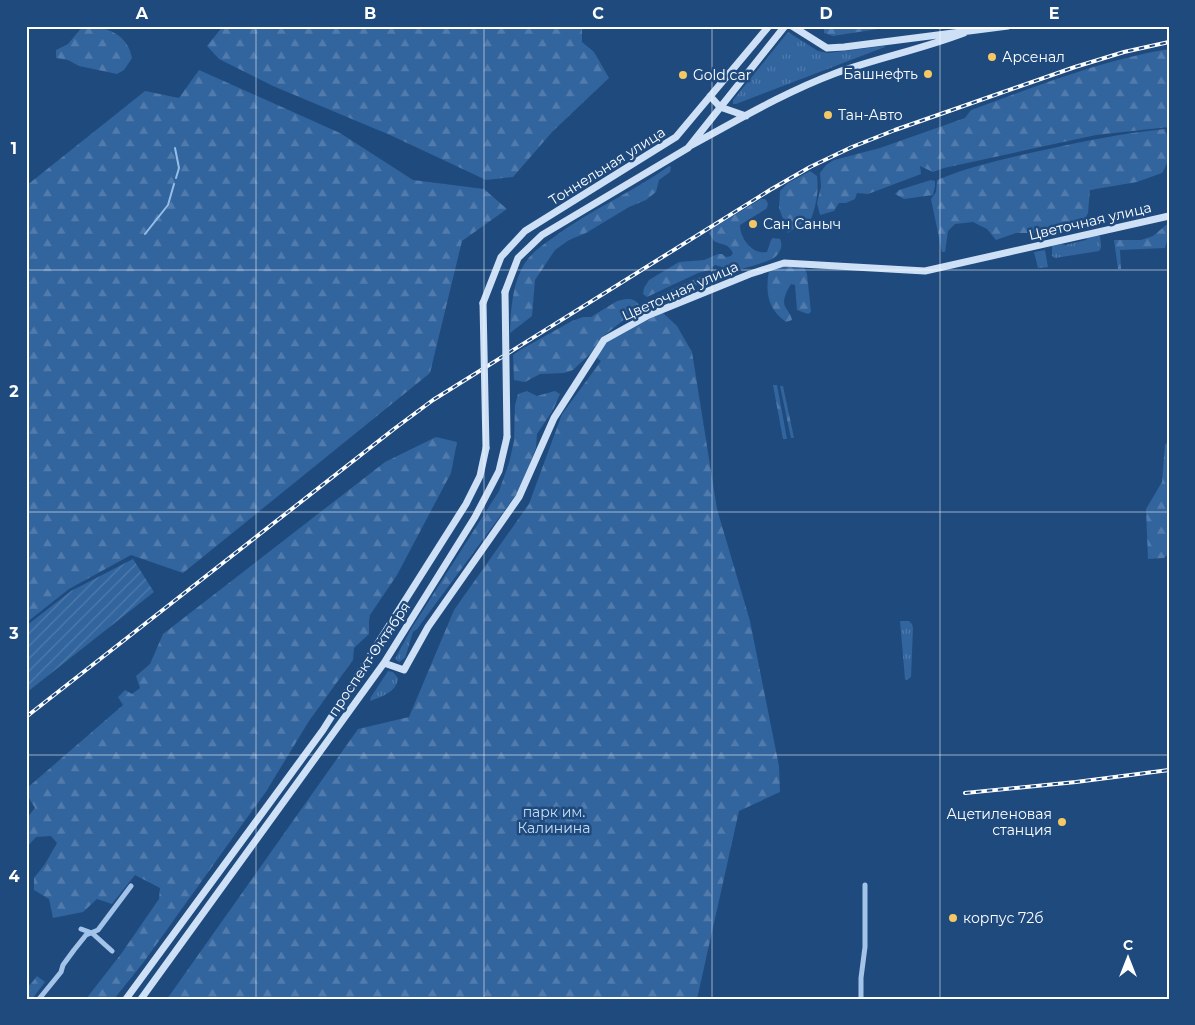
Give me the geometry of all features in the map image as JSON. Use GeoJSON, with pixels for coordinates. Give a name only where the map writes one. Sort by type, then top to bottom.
{"type":"FeatureCollection","features":[{"type":"Feature","properties":{"kind":"main road","name":"Тоннельная улица"},"geometry":{"type":"LineString","coordinates":[[483,303],[501,257],[525,231],[676,138],[769,26]]}},
{"type":"Feature","properties":{"kind":"main road","name":"Тоннельная улица"},"geometry":{"type":"LineString","coordinates":[[505,292],[518,258],[542,235],[688,148],[785,26]]}},
{"type":"Feature","properties":{"kind":"main road"},"geometry":{"type":"LineString","coordinates":[[792,26],[827,48],[844,48],[1008,26]]}},
{"type":"Feature","properties":{"kind":"main road"},"geometry":{"type":"LineString","coordinates":[[688,148],[782,95],[837,73],[964,33]]}},
{"type":"Feature","properties":{"kind":"main road"},"geometry":{"type":"LineString","coordinates":[[710,96],[720,107],[746,116]]}},
{"type":"Feature","properties":{"kind":"main road","name":"Цветочная улица"},"geometry":{"type":"LineString","coordinates":[[384,663],[404,670],[428,627],[519,497],[554,418],[604,340],[649,315],[750,274],[784,263],[925,271],[1169,216]]}},
{"type":"Feature","properties":{"kind":"main road","name":"проспект Октября"},"geometry":{"type":"LineString","coordinates":[[141,999],[384,663],[475,517],[500,471],[507,437],[505,292]]}},
{"type":"Feature","properties":{"kind":"main road","name":"проспект Октября"},"geometry":{"type":"LineString","coordinates":[[126,999],[323,730],[466,504],[480,476],[486,448],[483,303]]}},
{"type":"Feature","properties":{"kind":"street"},"geometry":{"type":"LineString","coordinates":[[862,999],[864,885]]}},
{"type":"Feature","properties":{"kind":"street"},"geometry":{"type":"LineString","coordinates":[[39,999],[61,972],[63,965],[86,935],[98,930],[131,886]]}},
{"type":"Feature","properties":{"kind":"street"},"geometry":{"type":"LineString","coordinates":[[81,929],[92,933],[112,951]]}},
{"type":"Feature","properties":{"kind":"green space"},"geometry":{"type":"Polygon","coordinates":[[[83,26],[108,30],[121,37],[130,50],[132,58],[124,70],[117,74],[79,66],[68,60],[56,58],[56,50],[68,44],[83,26]]]}},
{"type":"Feature","properties":{"kind":"green space"},"geometry":{"type":"Polygon","coordinates":[[[223,26],[582,26],[582,42],[594,52],[609,78],[553,131],[513,177],[486,180],[390,135],[273,86],[219,59],[207,46],[223,26]]]}},
{"type":"Feature","properties":{"kind":"green space"},"geometry":{"type":"Polygon","coordinates":[[[824,26],[897,26],[833,36],[824,33],[824,26]]]}},
{"type":"Feature","properties":{"kind":"green space"},"geometry":{"type":"Polygon","coordinates":[[[788,32],[818,51],[828,53],[885,47],[733,104],[733,100],[788,32]]]}},
{"type":"Feature","properties":{"kind":"green space"},"geometry":{"type":"Polygon","coordinates":[[[1169,49],[1169,127],[1096,135],[933,172],[920,166],[921,174],[868,194],[857,193],[855,199],[846,203],[839,203],[834,211],[820,215],[817,203],[821,187],[820,173],[826,165],[834,160],[880,148],[965,118],[971,110],[1068,75],[1118,60],[1169,49]]]}},
{"type":"Feature","properties":{"kind":"green space"},"geometry":{"type":"Polygon","coordinates":[[[199,70],[340,133],[413,180],[484,189],[507,209],[462,241],[430,373],[183,573],[131,555],[69,589],[26,623],[26,186],[145,91],[179,98],[199,70]]]}},
{"type":"Feature","properties":{"kind":"green space"},"geometry":{"type":"Polygon","coordinates":[[[1165,129],[1169,152],[1162,173],[1137,182],[1090,190],[1088,213],[1082,225],[1036,233],[1016,233],[996,240],[987,229],[973,222],[955,224],[948,231],[945,252],[942,252],[931,199],[936,192],[937,180],[976,166],[1074,143],[1165,129]]]}},
{"type":"Feature","properties":{"kind":"green space"},"geometry":{"type":"Polygon","coordinates":[[[669,166],[671,167],[670,172],[659,180],[656,192],[646,200],[629,207],[586,233],[569,240],[555,250],[535,280],[532,316],[510,333],[517,279],[531,255],[568,227],[669,166]]]}},
{"type":"Feature","properties":{"kind":"green space"},"geometry":{"type":"Polygon","coordinates":[[[810,171],[817,176],[818,182],[813,214],[811,219],[788,233],[779,208],[780,191],[788,183],[810,171]]]}},
{"type":"Feature","properties":{"kind":"green space"},"geometry":{"type":"Polygon","coordinates":[[[931,180],[935,181],[933,195],[904,199],[895,194],[899,190],[931,180]]]}},
{"type":"Feature","properties":{"kind":"green space"},"geometry":{"type":"Polygon","coordinates":[[[761,199],[765,199],[768,206],[740,225],[742,236],[748,245],[762,252],[767,252],[773,238],[780,239],[781,248],[775,257],[759,264],[724,273],[722,267],[715,265],[709,270],[698,273],[647,297],[643,294],[649,280],[679,262],[704,260],[718,254],[726,257],[731,256],[733,253],[729,247],[714,241],[709,233],[713,228],[761,199]]]}},
{"type":"Feature","properties":{"kind":"green space"},"geometry":{"type":"Polygon","coordinates":[[[1166,225],[1169,226],[1169,234],[1165,248],[1120,250],[1121,269],[1118,269],[1114,240],[1141,240],[1153,236],[1166,225]]]}},
{"type":"Feature","properties":{"kind":"green space"},"geometry":{"type":"Polygon","coordinates":[[[1088,236],[1100,236],[1101,248],[1099,251],[1055,258],[1052,256],[1052,246],[1086,240],[1088,236]]]}},
{"type":"Feature","properties":{"kind":"green space"},"geometry":{"type":"Polygon","coordinates":[[[1045,250],[1048,267],[1038,268],[1034,252],[1045,250]]]}},
{"type":"Feature","properties":{"kind":"green space"},"geometry":{"type":"Polygon","coordinates":[[[787,266],[804,267],[807,274],[811,312],[808,314],[797,310],[795,285],[791,284],[784,302],[792,320],[786,322],[775,312],[769,300],[767,286],[769,271],[787,266]]]}},
{"type":"Feature","properties":{"kind":"green space"},"geometry":{"type":"Polygon","coordinates":[[[707,274],[711,276],[711,279],[657,302],[655,300],[657,296],[707,274]]]}},
{"type":"Feature","properties":{"kind":"green space"},"geometry":{"type":"Polygon","coordinates":[[[634,300],[640,307],[601,338],[590,354],[573,370],[564,373],[540,374],[525,382],[514,380],[513,355],[572,321],[583,317],[591,317],[617,301],[634,300]]]}},
{"type":"Feature","properties":{"kind":"green space","name":"парк им. Калинина"},"geometry":{"type":"Polygon","coordinates":[[[662,312],[677,326],[692,352],[717,509],[750,621],[779,766],[780,792],[739,811],[697,999],[167,999],[358,729],[409,717],[454,610],[529,504],[562,414],[601,361],[596,357],[608,341],[662,312]]]}},
{"type":"Feature","properties":{"kind":"green space"},"geometry":{"type":"Polygon","coordinates":[[[773,385],[777,385],[787,439],[783,439],[773,385]]]}},
{"type":"Feature","properties":{"kind":"green space"},"geometry":{"type":"Polygon","coordinates":[[[780,386],[783,386],[794,438],[791,438],[780,386]]]}},
{"type":"Feature","properties":{"kind":"green space"},"geometry":{"type":"Polygon","coordinates":[[[527,391],[537,396],[555,391],[560,394],[553,410],[537,434],[536,448],[518,492],[413,632],[411,629],[499,491],[509,463],[514,441],[515,405],[518,394],[527,391]]]}},
{"type":"Feature","properties":{"kind":"green space"},"geometry":{"type":"Polygon","coordinates":[[[436,437],[457,442],[451,473],[397,575],[370,615],[369,634],[354,648],[353,660],[309,721],[267,790],[143,963],[114,999],[86,999],[121,954],[159,899],[160,888],[135,875],[112,904],[97,899],[83,912],[53,918],[49,899],[34,890],[34,878],[45,864],[57,843],[51,836],[36,837],[26,848],[26,819],[35,808],[26,793],[26,789],[123,705],[118,697],[125,690],[132,694],[140,688],[136,676],[150,664],[163,634],[385,462],[436,437]]]}},
{"type":"Feature","properties":{"kind":"green space"},"geometry":{"type":"Polygon","coordinates":[[[1169,440],[1169,554],[1164,558],[1148,559],[1146,509],[1162,482],[1165,445],[1169,440]]]}},
{"type":"Feature","properties":{"kind":"green space"},"geometry":{"type":"Polygon","coordinates":[[[133,559],[154,592],[26,693],[26,626],[71,591],[133,559]]]}},
{"type":"Feature","properties":{"kind":"green space"},"geometry":{"type":"Polygon","coordinates":[[[900,621],[909,621],[913,628],[911,677],[907,680],[905,679],[900,621]]]}},
{"type":"Feature","properties":{"kind":"green space"},"geometry":{"type":"Polygon","coordinates":[[[411,629],[413,632],[405,658],[399,662],[395,659],[411,629]]]}},
{"type":"Feature","properties":{"kind":"green space"},"geometry":{"type":"Polygon","coordinates":[[[388,671],[393,672],[398,678],[395,687],[388,693],[370,701],[371,697],[388,671]]]}},
{"type":"Feature","properties":{"kind":"green space"},"geometry":{"type":"Polygon","coordinates":[[[37,976],[45,982],[32,999],[26,999],[26,983],[30,985],[37,976]]]}},
{"type":"Feature","properties":{"kind":"waterway"},"geometry":{"type":"LineString","coordinates":[[175,148],[179,168],[176,178]]}},
{"type":"Feature","properties":{"kind":"waterway"},"geometry":{"type":"LineString","coordinates":[[145,234],[168,205],[174,184]]}},
{"type":"Feature","properties":{"kind":"railway"},"geometry":{"type":"LineString","coordinates":[[26,717],[433,400],[770,190],[810,167],[852,147],[895,130],[1075,67],[1124,52],[1169,42]]}},
{"type":"Feature","properties":{"kind":"railway"},"geometry":{"type":"LineString","coordinates":[[965,793],[1076,782],[1169,770]]}},
{"type":"Feature","properties":{"kind":"place","name":"Арсенал"},"geometry":{"type":"Point","coordinates":[992,57]}},
{"type":"Feature","properties":{"kind":"place","name":"Башнефть"},"geometry":{"type":"Point","coordinates":[928,74]}},
{"type":"Feature","properties":{"kind":"place","name":"Gold car"},"geometry":{"type":"Point","coordinates":[683,75]}},
{"type":"Feature","properties":{"kind":"place","name":"Тан-Авто"},"geometry":{"type":"Point","coordinates":[828,115]}},
{"type":"Feature","properties":{"kind":"place","name":"Сан Саныч"},"geometry":{"type":"Point","coordinates":[753,224]}},
{"type":"Feature","properties":{"kind":"place","name":"Ацетиленовая станция"},"geometry":{"type":"Point","coordinates":[1062,822]}},
{"type":"Feature","properties":{"kind":"place","name":"корпус 72б"},"geometry":{"type":"Point","coordinates":[953,918]}}]}
